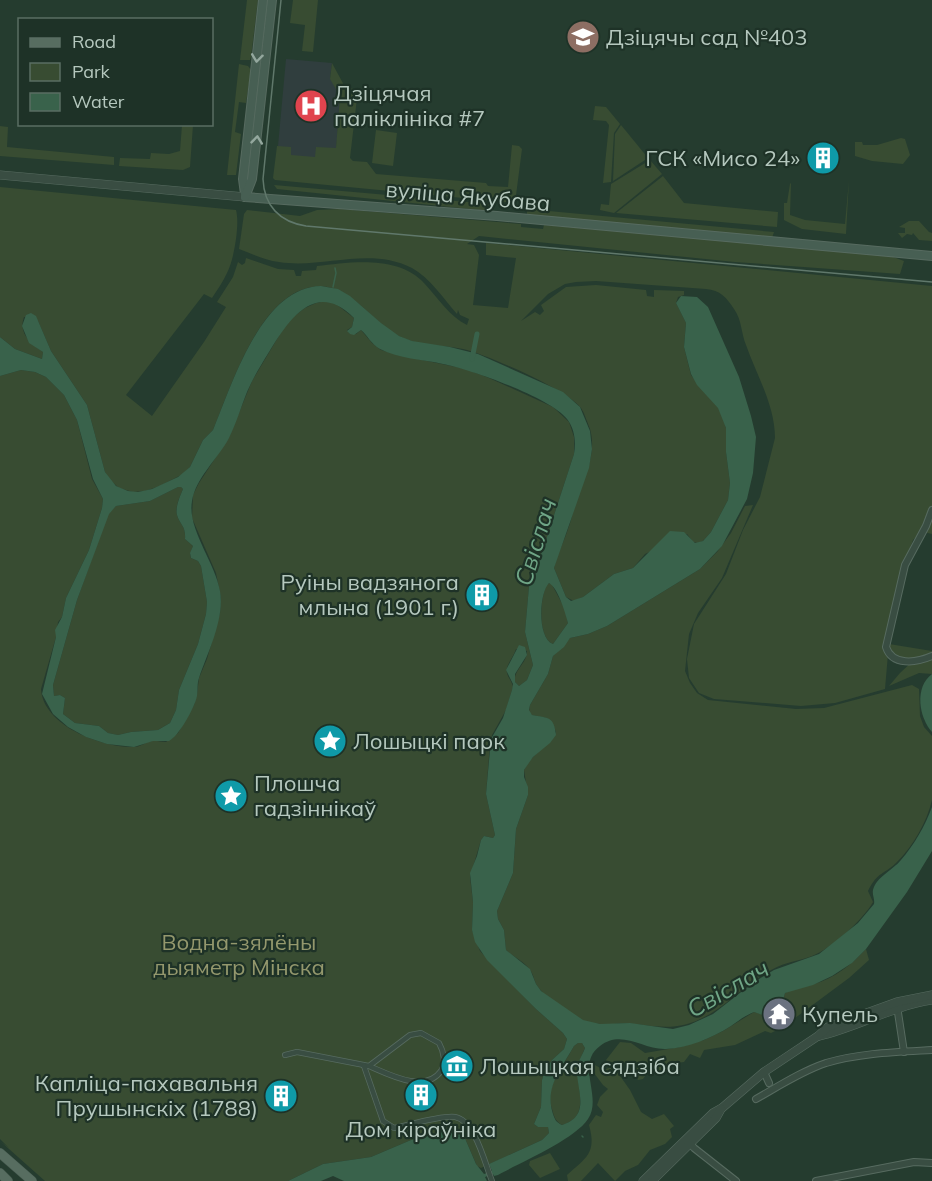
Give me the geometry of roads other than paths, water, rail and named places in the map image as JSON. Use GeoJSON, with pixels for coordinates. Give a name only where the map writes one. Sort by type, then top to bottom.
{"type":"FeatureCollection","features":[{"type":"Feature","properties":{"kind":"main road"},"geometry":{"type":"LineString","coordinates":[[246,197],[243,179],[263,0]]}},
{"type":"Feature","properties":{"kind":"main road"},"geometry":{"type":"LineString","coordinates":[[246,197],[252,179],[272,0]]}},
{"type":"Feature","properties":{"kind":"main road","name":"вуліца Якубава"},"geometry":{"type":"LineString","coordinates":[[246,197],[497,216],[932,256]]}},
{"type":"Feature","properties":{"kind":"main road"},"geometry":{"type":"LineString","coordinates":[[0,1153],[32,1181]]}},
{"type":"Feature","properties":{"kind":"main road"},"geometry":{"type":"LineString","coordinates":[[0,1173],[8,1181]]}},
{"type":"Feature","properties":{"kind":"street","name":"вуліца Якубава"},"geometry":{"type":"LineString","coordinates":[[0,175],[246,197]]}},
{"type":"Feature","properties":{"kind":"street"},"geometry":{"type":"LineString","coordinates":[[932,510],[905,564],[886,647],[888,654],[896,660],[915,661],[932,656]]}},
{"type":"Feature","properties":{"kind":"street"},"geometry":{"type":"LineString","coordinates":[[652,1181],[713,1113],[764,1072],[828,1027],[932,995]]}},
{"type":"Feature","properties":{"kind":"street"},"geometry":{"type":"LineString","coordinates":[[897,1005],[932,1000]]}},
{"type":"Feature","properties":{"kind":"street"},"geometry":{"type":"LineString","coordinates":[[897,1005],[904,1052]]}},
{"type":"Feature","properties":{"kind":"street"},"geometry":{"type":"LineString","coordinates":[[285,1055],[297,1052],[367,1066],[411,1081],[426,1081],[433,1078],[442,1070],[444,1064],[439,1043],[421,1033],[410,1035],[367,1066]]}},
{"type":"Feature","properties":{"kind":"street"},"geometry":{"type":"LineString","coordinates":[[756,1099],[792,1078],[825,1064],[857,1057],[932,1050]]}},
{"type":"Feature","properties":{"kind":"street"},"geometry":{"type":"LineString","coordinates":[[367,1066],[383,1120],[394,1128],[451,1117],[459,1118],[471,1128],[492,1181]]}},
{"type":"Feature","properties":{"kind":"street"},"geometry":{"type":"LineString","coordinates":[[764,1072],[769,1083]]}},
{"type":"Feature","properties":{"kind":"street"},"geometry":{"type":"LineString","coordinates":[[643,1181],[688,1142]]}},
{"type":"Feature","properties":{"kind":"street"},"geometry":{"type":"LineString","coordinates":[[688,1142],[736,1181]]}},
{"type":"Feature","properties":{"kind":"street"},"geometry":{"type":"LineString","coordinates":[[816,1181],[914,1161],[932,1163]]}},
{"type":"Feature","properties":{"kind":"water"},"geometry":{"type":"Polygon","coordinates":[[[321,286],[338,289],[399,336],[412,341],[478,354],[563,392],[580,407],[590,431],[592,449],[589,468],[554,568],[566,597],[571,601],[583,597],[614,574],[633,568],[670,531],[684,532],[695,543],[703,541],[711,532],[728,500],[730,483],[726,428],[718,408],[697,385],[691,374],[684,347],[686,323],[676,303],[681,296],[697,297],[708,307],[739,377],[756,437],[753,473],[747,499],[722,546],[700,569],[607,626],[570,638],[564,647],[553,656],[548,674],[530,705],[529,710],[532,715],[552,721],[556,735],[533,757],[524,770],[528,795],[516,829],[513,873],[497,911],[498,919],[504,930],[506,950],[530,969],[541,991],[583,1020],[600,1024],[630,1023],[673,1029],[689,1025],[713,1014],[754,982],[774,970],[819,954],[858,923],[874,904],[875,885],[881,877],[898,864],[910,848],[923,828],[932,807],[932,851],[907,892],[866,949],[852,963],[813,985],[785,993],[781,1008],[776,1014],[768,1017],[754,1012],[700,1042],[666,1049],[624,1040],[608,1041],[593,1053],[590,1062],[593,1101],[588,1119],[559,1143],[498,1175],[485,1177],[487,1181],[344,1181],[333,1176],[321,1181],[288,1181],[323,1164],[371,1157],[411,1140],[450,1129],[460,1131],[464,1136],[476,1164],[484,1174],[492,1171],[489,1164],[542,1140],[549,1133],[548,1127],[538,1127],[534,1124],[541,1107],[542,1080],[552,1060],[564,1049],[567,1039],[487,960],[475,942],[472,930],[473,902],[470,873],[481,840],[484,836],[493,838],[495,835],[486,794],[491,739],[503,718],[512,690],[513,684],[506,670],[519,645],[525,647],[527,655],[515,674],[515,682],[519,686],[527,680],[533,665],[525,632],[530,575],[542,552],[574,454],[574,436],[567,419],[545,402],[490,378],[435,362],[403,357],[380,349],[361,330],[354,335],[347,331],[352,327],[354,318],[340,307],[328,302],[316,303],[305,308],[285,327],[263,362],[247,392],[229,438],[194,492],[192,512],[194,523],[217,580],[221,601],[218,624],[198,680],[196,701],[182,727],[169,741],[153,741],[134,747],[107,744],[86,737],[68,727],[53,714],[42,694],[56,637],[55,630],[62,617],[66,598],[89,550],[103,499],[93,479],[77,420],[64,395],[46,377],[35,372],[21,370],[0,376],[0,337],[15,349],[42,359],[43,352],[29,343],[22,326],[26,315],[31,313],[36,316],[51,351],[87,405],[105,472],[116,486],[138,492],[152,489],[178,477],[190,467],[203,440],[213,430],[240,365],[265,320],[281,303],[300,291],[321,286]],[[178,487],[150,501],[116,506],[109,514],[77,600],[53,685],[54,696],[60,695],[65,698],[63,714],[75,723],[99,726],[108,733],[118,735],[158,730],[170,723],[176,710],[179,690],[198,644],[207,602],[201,566],[198,561],[191,558],[190,553],[193,546],[185,539],[184,528],[177,515],[177,506],[183,489],[178,487]],[[549,583],[542,605],[542,625],[548,640],[553,644],[568,623],[555,590],[549,583]],[[582,1043],[574,1046],[556,1078],[551,1095],[554,1116],[562,1125],[577,1116],[579,1109],[577,1068],[585,1048],[582,1043]]]}},
{"type":"Feature","properties":{"kind":"water"},"geometry":{"type":"Polygon","coordinates":[[[932,674],[932,732],[924,719],[920,703],[923,687],[932,674]]]}},
{"type":"Feature","properties":{"kind":"waterway"},"geometry":{"type":"LineString","coordinates":[[333,287],[335,268]]}},
{"type":"Feature","properties":{"kind":"waterway"},"geometry":{"type":"LineString","coordinates":[[472,359],[477,334]]}},
{"type":"Feature","properties":{"kind":"tram line"},"geometry":{"type":"LineString","coordinates":[[281,0],[263,179],[270,205],[288,221],[306,226],[932,282]]}},
{"type":"Feature","properties":{"kind":"place","name":"Дзіцячы сад №403"},"geometry":{"type":"Point","coordinates":[583,37]}},
{"type":"Feature","properties":{"kind":"place","name":"Дзіцячая паліклініка #7"},"geometry":{"type":"Point","coordinates":[311,106]}},
{"type":"Feature","properties":{"kind":"place","name":"ГСК «Мисо 24»"},"geometry":{"type":"Point","coordinates":[823,158]}},
{"type":"Feature","properties":{"kind":"place","name":"Руіны вадзянога млына (1901 г.)"},"geometry":{"type":"Point","coordinates":[482,595]}},
{"type":"Feature","properties":{"kind":"place","name":"Лошыцкі парк"},"geometry":{"type":"Point","coordinates":[330,741]}},
{"type":"Feature","properties":{"kind":"place","name":"Плошча гадзіннікаў"},"geometry":{"type":"Point","coordinates":[231,796]}},
{"type":"Feature","properties":{"kind":"place","name":"Купель"},"geometry":{"type":"Point","coordinates":[779,1014]}},
{"type":"Feature","properties":{"kind":"place","name":"Лошыцкая сядзіба"},"geometry":{"type":"Point","coordinates":[457,1066]}},
{"type":"Feature","properties":{"kind":"place","name":"Дом кіраўніка"},"geometry":{"type":"Point","coordinates":[421,1095]}},
{"type":"Feature","properties":{"kind":"place","name":"Капліца-пахавальня Прушынскіх (1788)"},"geometry":{"type":"Point","coordinates":[281,1096]}},
{"type":"Feature","properties":{"kind":"water label","name":"Свіслач"},"geometry":{"type":"Point","coordinates":[536,542]}},
{"type":"Feature","properties":{"kind":"water label","name":"Свіслач"},"geometry":{"type":"Point","coordinates":[728,989]}},
{"type":"Feature","properties":{"kind":"park label","name":"Водна-зялёны дыяметр Мінска"},"geometry":{"type":"Point","coordinates":[239,954]}}]}
